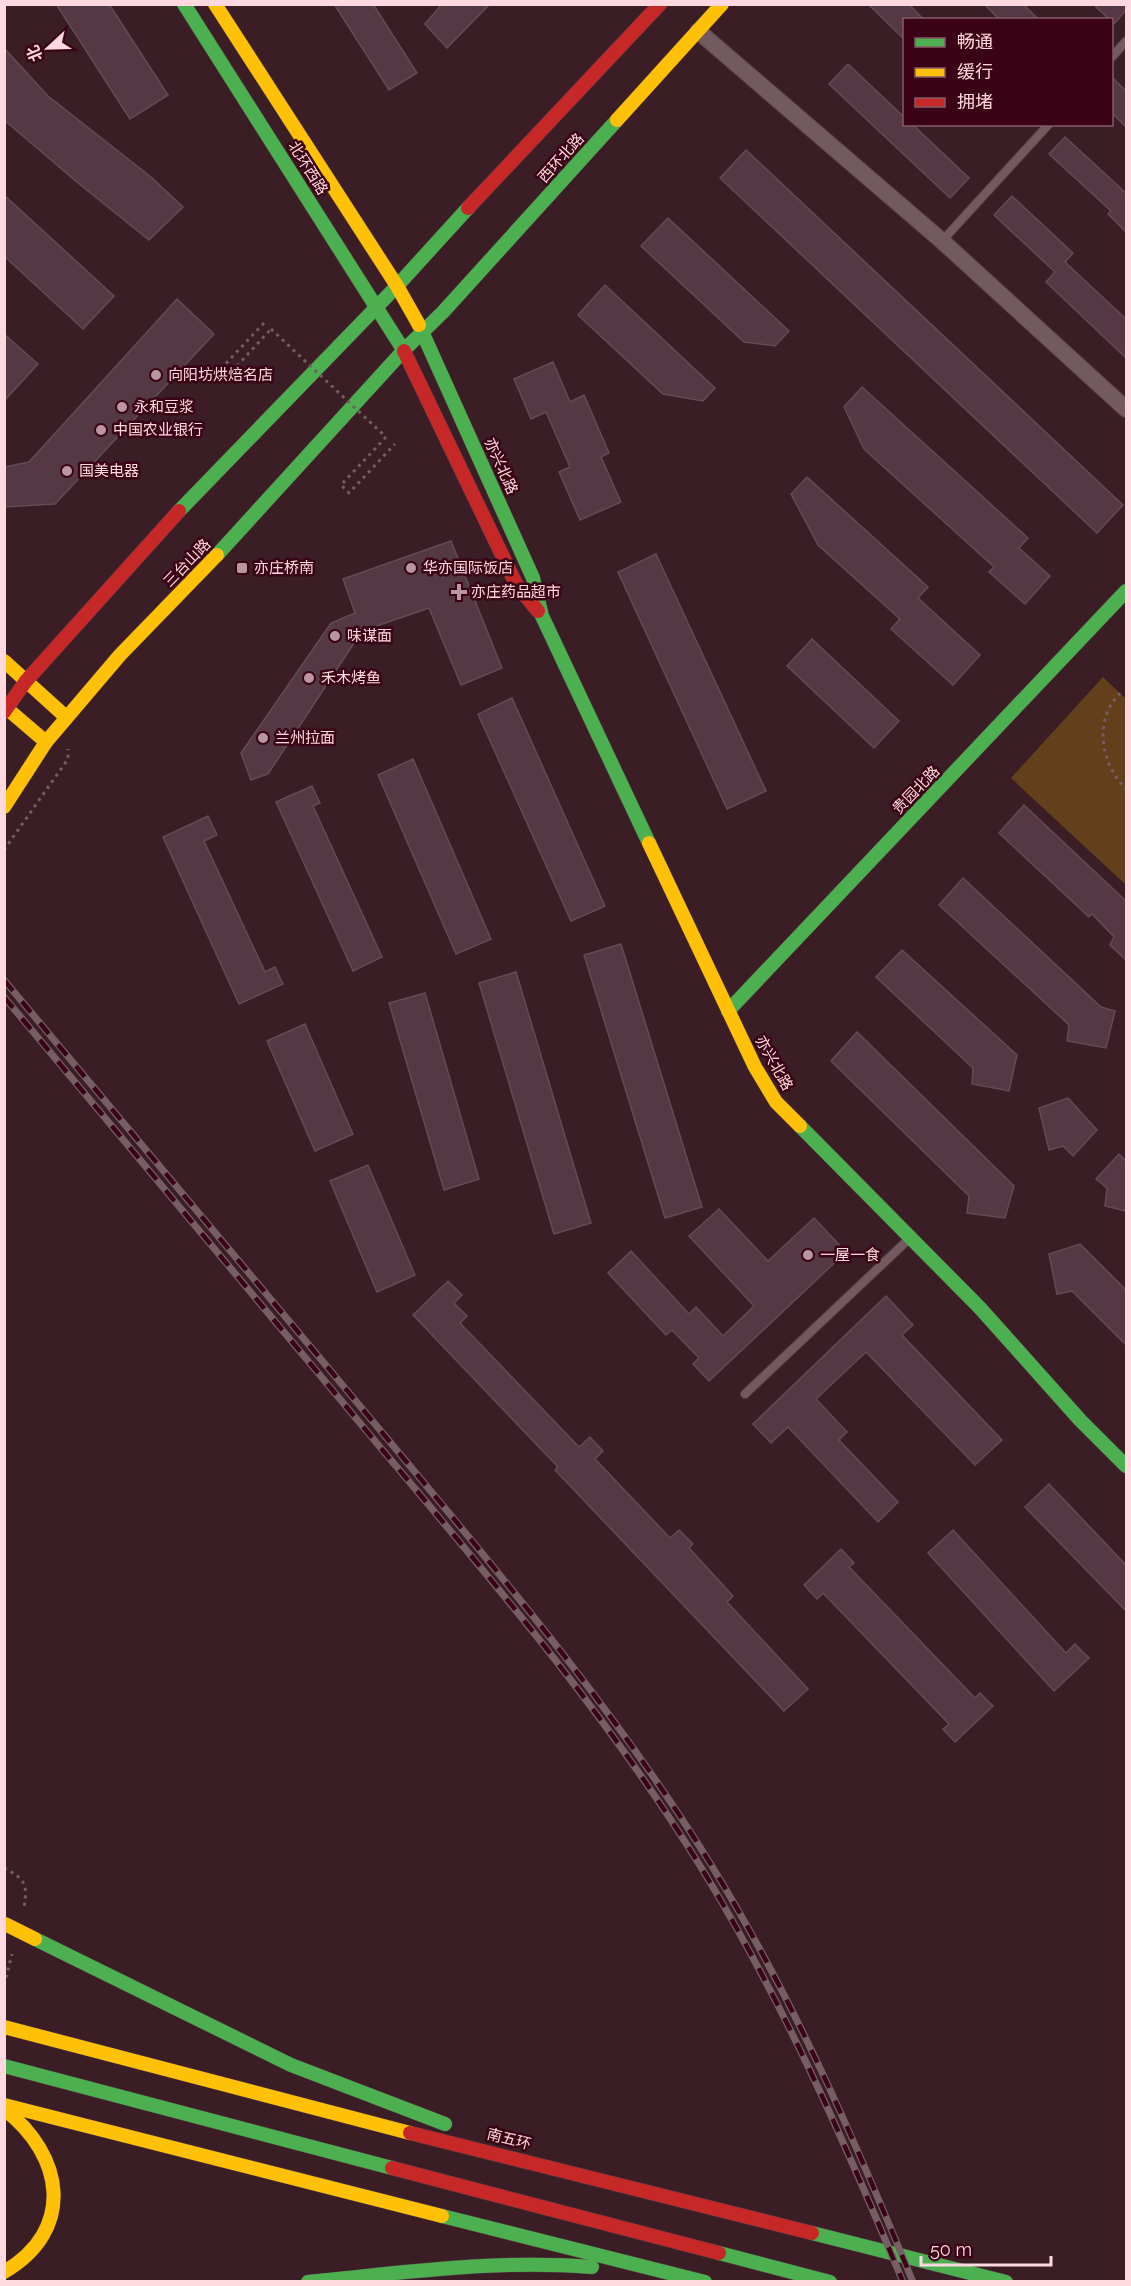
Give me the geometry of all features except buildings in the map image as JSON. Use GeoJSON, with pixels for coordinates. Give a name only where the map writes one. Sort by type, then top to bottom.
{"type":"FeatureCollection","features":[{"type":"Feature","properties":{"kind":"main road","name":"北环西路"},"geometry":{"type":"LineString","coordinates":[[184,4],[404,350]]}},
{"type":"Feature","properties":{"kind":"main road","name":"北环西路"},"geometry":{"type":"LineString","coordinates":[[215,4],[398,286],[424,333]]}},
{"type":"Feature","properties":{"kind":"main road"},"geometry":{"type":"LineString","coordinates":[[46,742],[5,709],[26,681],[155,536],[398,286],[660,4]]}},
{"type":"Feature","properties":{"kind":"main road","name":"西环北路"},"geometry":{"type":"LineString","coordinates":[[404,350],[424,333],[722,4]]}},
{"type":"Feature","properties":{"kind":"main road","name":"亦兴北路"},"geometry":{"type":"LineString","coordinates":[[424,333],[533,578],[542,616],[728,1011],[755,1067],[776,1102],[980,1308],[1080,1420],[1126,1466]]}},
{"type":"Feature","properties":{"kind":"main road","name":"亦兴北路"},"geometry":{"type":"LineString","coordinates":[[404,350],[516,584],[542,616]]}},
{"type":"Feature","properties":{"kind":"main road","name":"三台山路"},"geometry":{"type":"LineString","coordinates":[[4,807],[46,742],[120,655],[219,553],[404,350]]}},
{"type":"Feature","properties":{"kind":"main road","name":"贵园北路"},"geometry":{"type":"LineString","coordinates":[[728,1011],[1126,591]]}},
{"type":"Feature","properties":{"kind":"main road"},"geometry":{"type":"LineString","coordinates":[[4,661],[66,717]]}},
{"type":"Feature","properties":{"kind":"main road"},"geometry":{"type":"LineString","coordinates":[[5,1924],[291,2065],[452,2127]]}},
{"type":"Feature","properties":{"kind":"main road","name":"南五环"},"geometry":{"type":"LineString","coordinates":[[8,2028],[316,2109],[1006,2282]]}},
{"type":"Feature","properties":{"kind":"main road"},"geometry":{"type":"LineString","coordinates":[[4,2066],[830,2282]]}},
{"type":"Feature","properties":{"kind":"main road"},"geometry":{"type":"LineString","coordinates":[[4,2104],[705,2282]]}},
{"type":"Feature","properties":{"kind":"main road"},"geometry":{"type":"LineString","coordinates":[[4,2109],[19,2120],[34,2138],[48,2161],[53,2181],[54,2205],[49,2224],[39,2244],[27,2257],[4,2272]]}},
{"type":"Feature","properties":{"kind":"main road"},"geometry":{"type":"LineString","coordinates":[[474,2135],[574,2172]]}},
{"type":"Feature","properties":{"kind":"main road"},"geometry":{"type":"LineString","coordinates":[[308,2282],[517,2264],[670,2273]]}},
{"type":"Feature","properties":{"kind":"street"},"geometry":{"type":"LineString","coordinates":[[698,31],[942,241],[1126,409]]}},
{"type":"Feature","properties":{"kind":"lane"},"geometry":{"type":"LineString","coordinates":[[1113,56],[1126,41]]}},
{"type":"Feature","properties":{"kind":"lane"},"geometry":{"type":"LineString","coordinates":[[942,241],[1047,126]]}},
{"type":"Feature","properties":{"kind":"lane"},"geometry":{"type":"LineString","coordinates":[[745,1394],[910,1238]]}},
{"type":"Feature","properties":{"kind":"path"},"geometry":{"type":"LineString","coordinates":[[264,323],[217,374],[224,380],[272,329],[386,437],[341,485],[349,493],[395,444]]}},
{"type":"Feature","properties":{"kind":"path"},"geometry":{"type":"LineString","coordinates":[[1120,693],[1107,710],[1103,724],[1104,742],[1106,759],[1115,777],[1126,789]]}},
{"type":"Feature","properties":{"kind":"shaded area"},"geometry":{"type":"Polygon","coordinates":[[[1103,677],[1126,699],[1126,885],[1011,778],[1103,677]]]}},
{"type":"Feature","properties":{"kind":"railway"},"geometry":{"type":"LineString","coordinates":[[4,980],[471,1539],[636,1751],[710,1863],[768,1964],[820,2068],[913,2282]]}},
{"type":"Feature","properties":{"kind":"railway"},"geometry":{"type":"LineString","coordinates":[[4,997],[511,1604],[630,1760],[702,1869],[759,1969],[835,2123],[903,2282]]}},
{"type":"Feature","properties":{"kind":"traffic: fast"},"geometry":{"type":"LineString","coordinates":[[184,4],[404,351]]}},
{"type":"Feature","properties":{"kind":"traffic: fast"},"geometry":{"type":"LineString","coordinates":[[217,555],[404,350],[443,312],[617,120]]}},
{"type":"Feature","properties":{"kind":"traffic: fast"},"geometry":{"type":"LineString","coordinates":[[179,511],[397,286],[468,208]]}},
{"type":"Feature","properties":{"kind":"traffic: fast"},"geometry":{"type":"LineString","coordinates":[[419,325],[533,578],[542,616],[649,843]]}},
{"type":"Feature","properties":{"kind":"traffic: fast"},"geometry":{"type":"LineString","coordinates":[[728,1011],[1126,591]]}},
{"type":"Feature","properties":{"kind":"traffic: fast"},"geometry":{"type":"LineString","coordinates":[[800,1126],[980,1308],[1080,1420],[1126,1466]]}},
{"type":"Feature","properties":{"kind":"traffic: fast"},"geometry":{"type":"LineString","coordinates":[[35,1939],[291,2065],[445,2124]]}},
{"type":"Feature","properties":{"kind":"traffic: fast"},"geometry":{"type":"LineString","coordinates":[[4,2066],[392,2168]]}},
{"type":"Feature","properties":{"kind":"traffic: fast"},"geometry":{"type":"LineString","coordinates":[[442,2216],[705,2282]]}},
{"type":"Feature","properties":{"kind":"traffic: fast"},"geometry":{"type":"LineString","coordinates":[[812,2233],[1006,2282]]}},
{"type":"Feature","properties":{"kind":"traffic: fast"},"geometry":{"type":"LineString","coordinates":[[719,2253],[830,2282]]}},
{"type":"Feature","properties":{"kind":"traffic: fast"},"geometry":{"type":"LineString","coordinates":[[308,2282],[485,2266],[592,2267]]}},
{"type":"Feature","properties":{"kind":"traffic: slow"},"geometry":{"type":"LineString","coordinates":[[215,4],[397,286],[419,325]]}},
{"type":"Feature","properties":{"kind":"traffic: slow"},"geometry":{"type":"LineString","coordinates":[[617,120],[722,4]]}},
{"type":"Feature","properties":{"kind":"traffic: slow"},"geometry":{"type":"LineString","coordinates":[[4,807],[46,742],[120,655],[217,555]]}},
{"type":"Feature","properties":{"kind":"traffic: slow"},"geometry":{"type":"LineString","coordinates":[[4,661],[66,717]]}},
{"type":"Feature","properties":{"kind":"traffic: slow"},"geometry":{"type":"LineString","coordinates":[[4,706],[46,742]]}},
{"type":"Feature","properties":{"kind":"traffic: slow"},"geometry":{"type":"LineString","coordinates":[[649,843],[755,1067],[776,1102],[800,1126]]}},
{"type":"Feature","properties":{"kind":"traffic: slow"},"geometry":{"type":"LineString","coordinates":[[5,1924],[35,1939]]}},
{"type":"Feature","properties":{"kind":"traffic: slow"},"geometry":{"type":"LineString","coordinates":[[4,2027],[410,2133]]}},
{"type":"Feature","properties":{"kind":"traffic: slow"},"geometry":{"type":"LineString","coordinates":[[4,2105],[442,2216]]}},
{"type":"Feature","properties":{"kind":"traffic: slow"},"geometry":{"type":"LineString","coordinates":[[4,2109],[24,2127],[39,2148],[49,2170],[54,2192],[51,2214],[43,2235],[27,2255],[4,2272]]}},
{"type":"Feature","properties":{"kind":"traffic: jam"},"geometry":{"type":"LineString","coordinates":[[468,208],[660,4]]}},
{"type":"Feature","properties":{"kind":"traffic: jam"},"geometry":{"type":"LineString","coordinates":[[404,351],[516,584],[538,611]]}},
{"type":"Feature","properties":{"kind":"traffic: jam"},"geometry":{"type":"LineString","coordinates":[[4,712],[26,681],[179,511]]}},
{"type":"Feature","properties":{"kind":"traffic: jam"},"geometry":{"type":"LineString","coordinates":[[410,2133],[812,2233]]}},
{"type":"Feature","properties":{"kind":"traffic: jam"},"geometry":{"type":"LineString","coordinates":[[392,2168],[719,2253]]}},
{"type":"Feature","properties":{"kind":"place","name":"向阳坊烘焙名店"},"geometry":{"type":"Point","coordinates":[156,375]}},
{"type":"Feature","properties":{"kind":"place","name":"永和豆浆"},"geometry":{"type":"Point","coordinates":[122,407]}},
{"type":"Feature","properties":{"kind":"place","name":"中国农业银行"},"geometry":{"type":"Point","coordinates":[101,430]}},
{"type":"Feature","properties":{"kind":"place","name":"国美电器"},"geometry":{"type":"Point","coordinates":[67,471]}},
{"type":"Feature","properties":{"kind":"place","name":"亦庄桥南"},"geometry":{"type":"Point","coordinates":[242,568]}},
{"type":"Feature","properties":{"kind":"place","name":"华亦国际饭店"},"geometry":{"type":"Point","coordinates":[411,568]}},
{"type":"Feature","properties":{"kind":"place","name":"亦庄药品超市"},"geometry":{"type":"Point","coordinates":[459,592]}},
{"type":"Feature","properties":{"kind":"place","name":"味谋面"},"geometry":{"type":"Point","coordinates":[335,636]}},
{"type":"Feature","properties":{"kind":"place","name":"禾木烤鱼"},"geometry":{"type":"Point","coordinates":[309,678]}},
{"type":"Feature","properties":{"kind":"place","name":"兰州拉面"},"geometry":{"type":"Point","coordinates":[263,738]}},
{"type":"Feature","properties":{"kind":"place","name":"一屋一食"},"geometry":{"type":"Point","coordinates":[808,1255]}}]}
